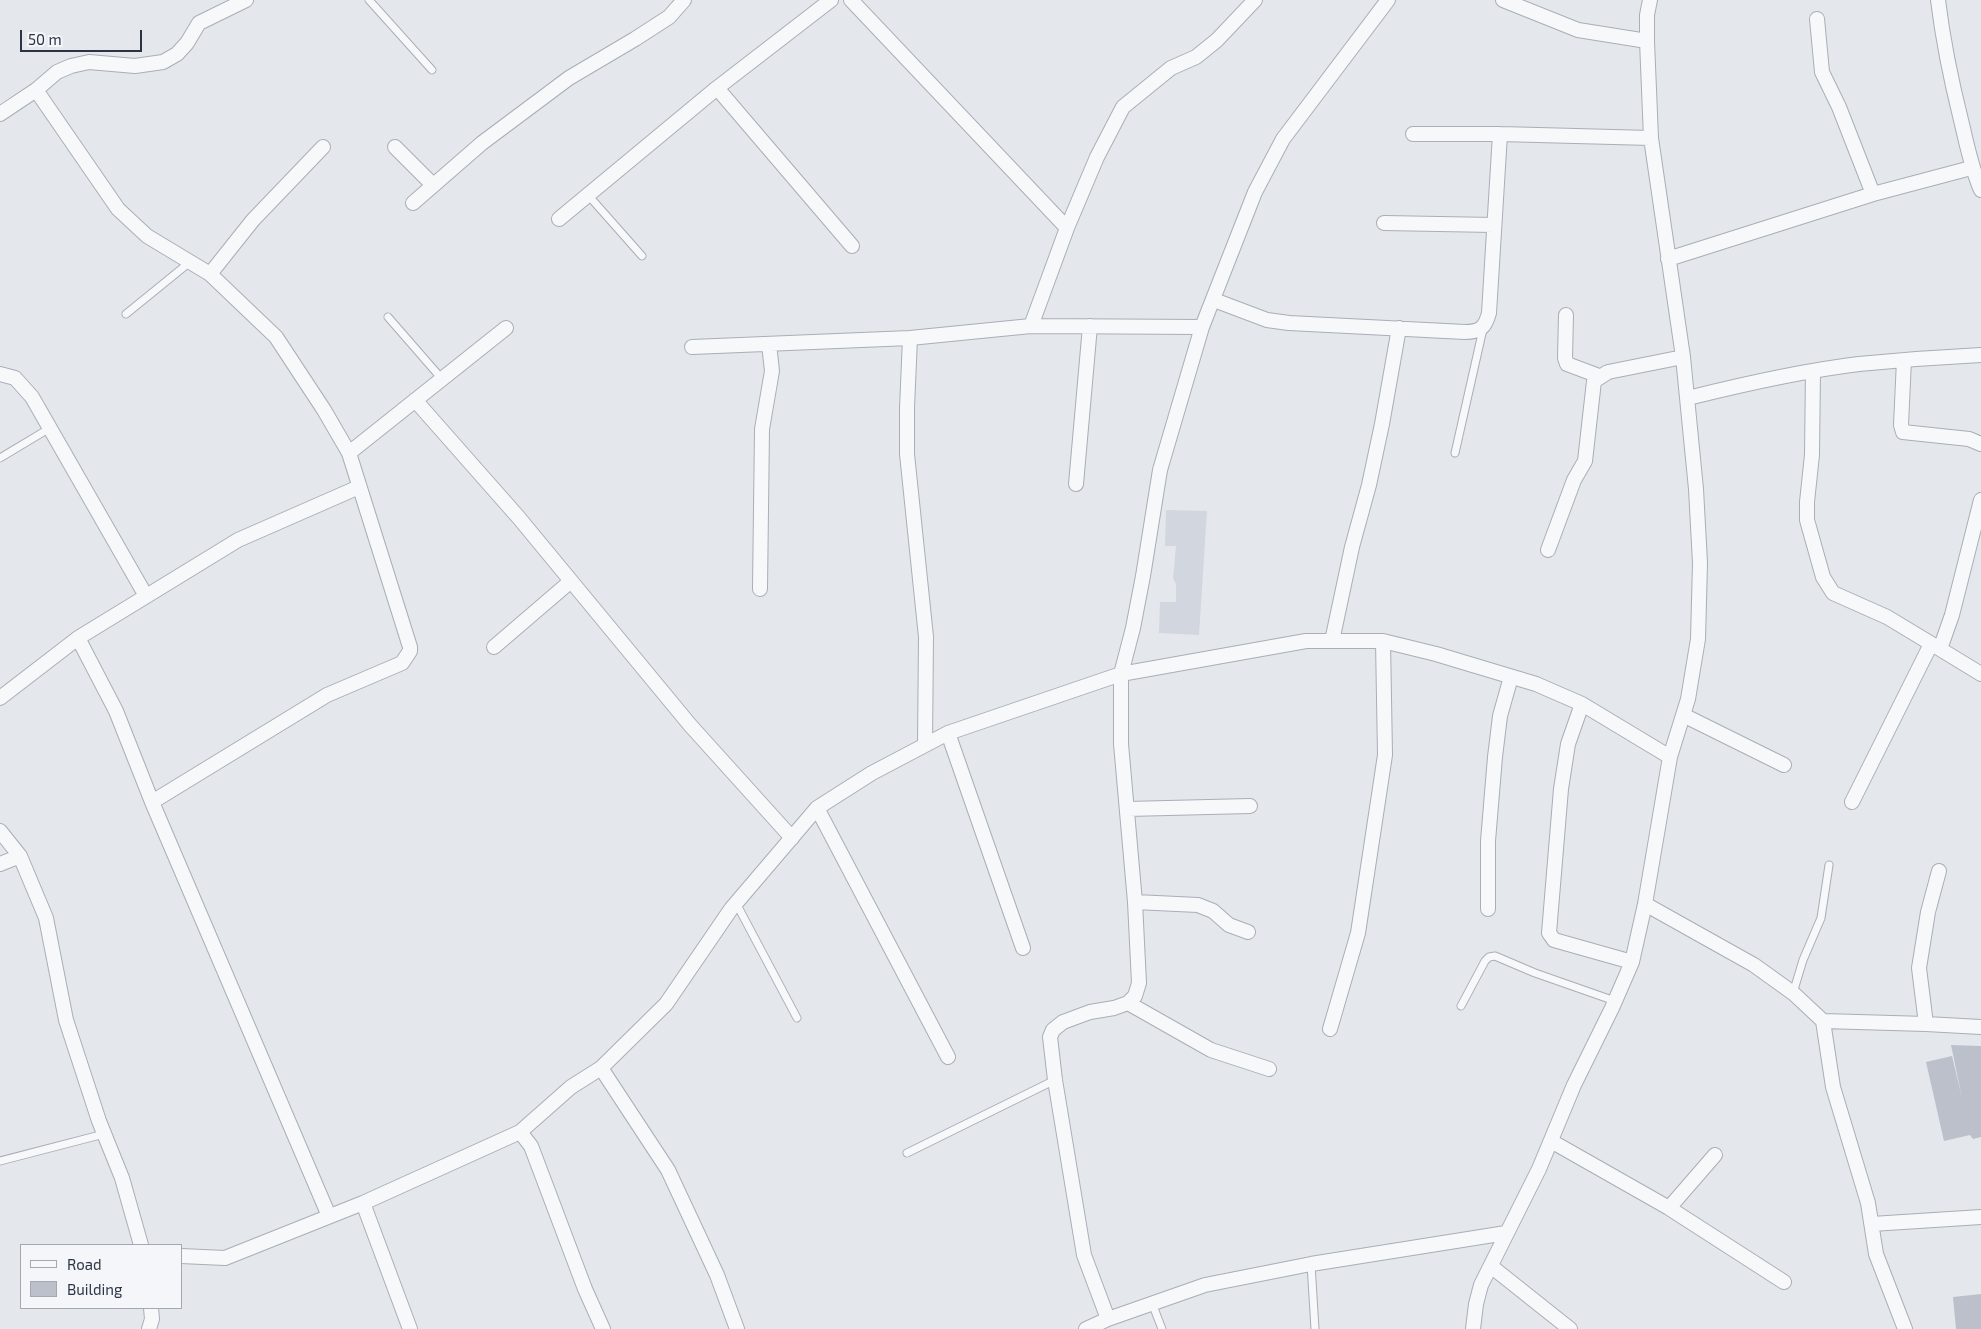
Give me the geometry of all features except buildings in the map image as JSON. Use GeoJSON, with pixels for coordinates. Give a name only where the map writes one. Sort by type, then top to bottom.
{"type":"FeatureCollection","features":[{"type":"Feature","properties":{"kind":"street"},"geometry":{"type":"LineString","coordinates":[[0,114],[36,90],[57,72],[89,62],[134,66],[163,62],[177,54],[187,43],[199,24],[246,0]]}},
{"type":"Feature","properties":{"kind":"street"},"geometry":{"type":"LineString","coordinates":[[413,203],[482,143],[569,78],[635,40],[669,17],[684,0]]}},
{"type":"Feature","properties":{"kind":"street"},"geometry":{"type":"LineString","coordinates":[[559,219],[717,88],[831,0]]}},
{"type":"Feature","properties":{"kind":"street"},"geometry":{"type":"LineString","coordinates":[[851,0],[1066,228]]}},
{"type":"Feature","properties":{"kind":"street"},"geometry":{"type":"LineString","coordinates":[[1032,326],[1066,228],[1097,157],[1123,107],[1171,68],[1196,58],[1217,40],[1256,0]]}},
{"type":"Feature","properties":{"kind":"street"},"geometry":{"type":"LineString","coordinates":[[1108,1319],[1084,1255],[1055,1080],[1050,1037],[1053,1030],[1063,1022],[1090,1012],[1114,1008],[1128,1003],[1135,996],[1139,983],[1135,902],[1121,744],[1121,674],[1143,576],[1160,470],[1202,327],[1255,192],[1284,139],[1388,0]]}},
{"type":"Feature","properties":{"kind":"street"},"geometry":{"type":"LineString","coordinates":[[1503,0],[1578,30],[1647,41]]}},
{"type":"Feature","properties":{"kind":"street"},"geometry":{"type":"LineString","coordinates":[[1473,1329],[1476,1304],[1482,1285],[1539,1169],[1574,1085],[1632,962],[1670,757],[1688,699],[1698,639],[1700,563],[1688,398],[1651,138],[1647,41],[1647,15],[1650,0]]}},
{"type":"Feature","properties":{"kind":"street"},"geometry":{"type":"LineString","coordinates":[[1938,0],[1943,43],[1972,168],[1981,190]]}},
{"type":"Feature","properties":{"kind":"street"},"geometry":{"type":"LineString","coordinates":[[1817,19],[1822,72],[1839,107],[1873,194]]}},
{"type":"Feature","properties":{"kind":"street"},"geometry":{"type":"LineString","coordinates":[[717,88],[852,246]]}},
{"type":"Feature","properties":{"kind":"street"},"geometry":{"type":"LineString","coordinates":[[36,90],[118,209],[147,236],[210,274],[276,337],[324,410],[349,453],[410,647],[408,657],[402,663],[327,695],[152,802]]}},
{"type":"Feature","properties":{"kind":"street"},"geometry":{"type":"LineString","coordinates":[[1413,134],[1651,138]]}},
{"type":"Feature","properties":{"kind":"street"},"geometry":{"type":"LineString","coordinates":[[1214,300],[1267,320],[1288,323],[1475,332],[1483,329],[1489,313],[1500,134]]}},
{"type":"Feature","properties":{"kind":"street"},"geometry":{"type":"LineString","coordinates":[[395,146],[433,185]]}},
{"type":"Feature","properties":{"kind":"street"},"geometry":{"type":"LineString","coordinates":[[210,274],[252,220],[323,147]]}},
{"type":"Feature","properties":{"kind":"street"},"geometry":{"type":"LineString","coordinates":[[1668,259],[1873,194],[1972,168]]}},
{"type":"Feature","properties":{"kind":"street"},"geometry":{"type":"LineString","coordinates":[[1384,223],[1494,224]]}},
{"type":"Feature","properties":{"kind":"street"},"geometry":{"type":"LineString","coordinates":[[1566,316],[1567,364],[1600,376]]}},
{"type":"Feature","properties":{"kind":"street"},"geometry":{"type":"LineString","coordinates":[[692,348],[910,338],[1032,326],[1202,327]]}},
{"type":"Feature","properties":{"kind":"street"},"geometry":{"type":"LineString","coordinates":[[1076,484],[1090,326]]}},
{"type":"Feature","properties":{"kind":"street"},"geometry":{"type":"LineString","coordinates":[[349,453],[506,328]]}},
{"type":"Feature","properties":{"kind":"street"},"geometry":{"type":"LineString","coordinates":[[1332,641],[1352,547],[1376,450],[1399,328]]}},
{"type":"Feature","properties":{"kind":"street"},"geometry":{"type":"LineString","coordinates":[[910,338],[907,454],[926,636],[924,746]]}},
{"type":"Feature","properties":{"kind":"street"},"geometry":{"type":"LineString","coordinates":[[760,589],[762,429],[772,370],[769,344]]}},
{"type":"Feature","properties":{"kind":"street"},"geometry":{"type":"LineString","coordinates":[[1688,398],[1744,384],[1813,371],[1904,360],[1981,355]]}},
{"type":"Feature","properties":{"kind":"street"},"geometry":{"type":"LineString","coordinates":[[1548,550],[1574,480],[1585,461],[1594,381],[1608,372],[1630,366],[1683,357]]}},
{"type":"Feature","properties":{"kind":"street"},"geometry":{"type":"LineString","coordinates":[[1904,360],[1901,413],[1903,432],[1969,439],[1981,444]]}},
{"type":"Feature","properties":{"kind":"street"},"geometry":{"type":"LineString","coordinates":[[1813,371],[1812,455],[1807,520],[1824,578],[1832,592],[1887,618],[1981,674]]}},
{"type":"Feature","properties":{"kind":"street"},"geometry":{"type":"LineString","coordinates":[[0,374],[15,378],[32,397],[146,596]]}},
{"type":"Feature","properties":{"kind":"street"},"geometry":{"type":"LineString","coordinates":[[415,400],[519,518],[690,725],[792,838]]}},
{"type":"Feature","properties":{"kind":"street"},"geometry":{"type":"LineString","coordinates":[[0,698],[78,638],[238,540],[359,487]]}},
{"type":"Feature","properties":{"kind":"street"},"geometry":{"type":"LineString","coordinates":[[1852,802],[1952,615],[1981,500]]}},
{"type":"Feature","properties":{"kind":"street"},"geometry":{"type":"LineString","coordinates":[[494,647],[571,581]]}},
{"type":"Feature","properties":{"kind":"street"},"geometry":{"type":"LineString","coordinates":[[78,638],[116,711],[152,802],[329,1216]]}},
{"type":"Feature","properties":{"kind":"street"},"geometry":{"type":"LineString","coordinates":[[182,1256],[225,1258],[363,1203],[520,1132],[571,1087],[601,1068],[666,1004],[736,903],[818,808],[872,773],[948,734],[1121,674],[1306,641],[1383,641],[1436,654],[1536,684],[1582,704],[1670,757]]}},
{"type":"Feature","properties":{"kind":"street"},"geometry":{"type":"LineString","coordinates":[[1330,1028],[1358,933],[1385,755],[1383,641]]}},
{"type":"Feature","properties":{"kind":"street"},"geometry":{"type":"LineString","coordinates":[[1488,909],[1488,840],[1497,741],[1500,716],[1511,677]]}},
{"type":"Feature","properties":{"kind":"street"},"geometry":{"type":"LineString","coordinates":[[1582,704],[1568,744],[1560,789],[1548,933],[1554,940],[1632,962]]}},
{"type":"Feature","properties":{"kind":"street"},"geometry":{"type":"LineString","coordinates":[[1683,715],[1784,765]]}},
{"type":"Feature","properties":{"kind":"street"},"geometry":{"type":"LineString","coordinates":[[948,734],[1023,948]]}},
{"type":"Feature","properties":{"kind":"street"},"geometry":{"type":"LineString","coordinates":[[1127,808],[1250,806]]}},
{"type":"Feature","properties":{"kind":"street"},"geometry":{"type":"LineString","coordinates":[[818,808],[948,1057]]}},
{"type":"Feature","properties":{"kind":"street"},"geometry":{"type":"LineString","coordinates":[[0,831],[20,856],[46,918],[66,1020],[104,1134],[122,1178],[141,1244]]}},
{"type":"Feature","properties":{"kind":"street"},"geometry":{"type":"LineString","coordinates":[[0,864],[20,856]]}},
{"type":"Feature","properties":{"kind":"street"},"geometry":{"type":"LineString","coordinates":[[1926,1024],[1919,968],[1928,912],[1939,871]]}},
{"type":"Feature","properties":{"kind":"street"},"geometry":{"type":"LineString","coordinates":[[1135,902],[1198,905],[1213,911],[1229,925],[1248,932]]}},
{"type":"Feature","properties":{"kind":"street"},"geometry":{"type":"LineString","coordinates":[[1644,904],[1754,965],[1793,993],[1823,1021],[1833,1087],[1868,1203],[1876,1254],[1905,1329]]}},
{"type":"Feature","properties":{"kind":"street"},"geometry":{"type":"LineString","coordinates":[[1128,1003],[1211,1050],[1269,1069]]}},
{"type":"Feature","properties":{"kind":"street"},"geometry":{"type":"LineString","coordinates":[[1823,1021],[1981,1027]]}},
{"type":"Feature","properties":{"kind":"street"},"geometry":{"type":"LineString","coordinates":[[601,1068],[668,1170],[717,1275],[736,1329]]}},
{"type":"Feature","properties":{"kind":"street"},"geometry":{"type":"LineString","coordinates":[[520,1132],[531,1146],[585,1289],[603,1329]]}},
{"type":"Feature","properties":{"kind":"street"},"geometry":{"type":"LineString","coordinates":[[1550,1141],[1669,1208],[1784,1282]]}},
{"type":"Feature","properties":{"kind":"street"},"geometry":{"type":"LineString","coordinates":[[1669,1208],[1715,1155]]}},
{"type":"Feature","properties":{"kind":"street"},"geometry":{"type":"LineString","coordinates":[[363,1203],[410,1329]]}},
{"type":"Feature","properties":{"kind":"street"},"geometry":{"type":"LineString","coordinates":[[1872,1224],[1981,1217]]}},
{"type":"Feature","properties":{"kind":"street"},"geometry":{"type":"LineString","coordinates":[[1086,1329],[1108,1319],[1205,1285],[1310,1264],[1506,1233]]}},
{"type":"Feature","properties":{"kind":"street"},"geometry":{"type":"LineString","coordinates":[[1492,1266],[1570,1329]]}},
{"type":"Feature","properties":{"kind":"street"},"geometry":{"type":"LineString","coordinates":[[149,1329],[152,1318],[151,1309]]}},
{"type":"Feature","properties":{"kind":"lane"},"geometry":{"type":"LineString","coordinates":[[369,0],[432,70]]}},
{"type":"Feature","properties":{"kind":"lane"},"geometry":{"type":"LineString","coordinates":[[588,195],[642,256]]}},
{"type":"Feature","properties":{"kind":"lane"},"geometry":{"type":"LineString","coordinates":[[126,314],[190,262]]}},
{"type":"Feature","properties":{"kind":"lane"},"geometry":{"type":"LineString","coordinates":[[388,317],[442,379]]}},
{"type":"Feature","properties":{"kind":"lane"},"geometry":{"type":"LineString","coordinates":[[1455,453],[1483,329]]}},
{"type":"Feature","properties":{"kind":"lane"},"geometry":{"type":"LineString","coordinates":[[0,458],[50,428]]}},
{"type":"Feature","properties":{"kind":"lane"},"geometry":{"type":"LineString","coordinates":[[1793,993],[1803,960],[1821,918],[1829,866]]}},
{"type":"Feature","properties":{"kind":"lane"},"geometry":{"type":"LineString","coordinates":[[736,903],[797,1018]]}},
{"type":"Feature","properties":{"kind":"lane"},"geometry":{"type":"LineString","coordinates":[[1461,1006],[1485,961],[1489,957],[1495,956],[1535,973],[1615,1001]]}},
{"type":"Feature","properties":{"kind":"lane"},"geometry":{"type":"LineString","coordinates":[[907,1153],[1055,1080]]}},
{"type":"Feature","properties":{"kind":"lane"},"geometry":{"type":"LineString","coordinates":[[0,1161],[104,1134]]}},
{"type":"Feature","properties":{"kind":"lane"},"geometry":{"type":"LineString","coordinates":[[1310,1264],[1315,1329]]}},
{"type":"Feature","properties":{"kind":"lane"},"geometry":{"type":"LineString","coordinates":[[1152,1303],[1162,1329]]}},
{"type":"Feature","properties":{"kind":"shaded area"},"geometry":{"type":"Polygon","coordinates":[[[1166,510],[1207,511],[1199,635],[1159,633],[1160,602],[1176,602],[1176,584],[1173,578],[1176,546],[1165,546],[1166,510]]]}}]}
